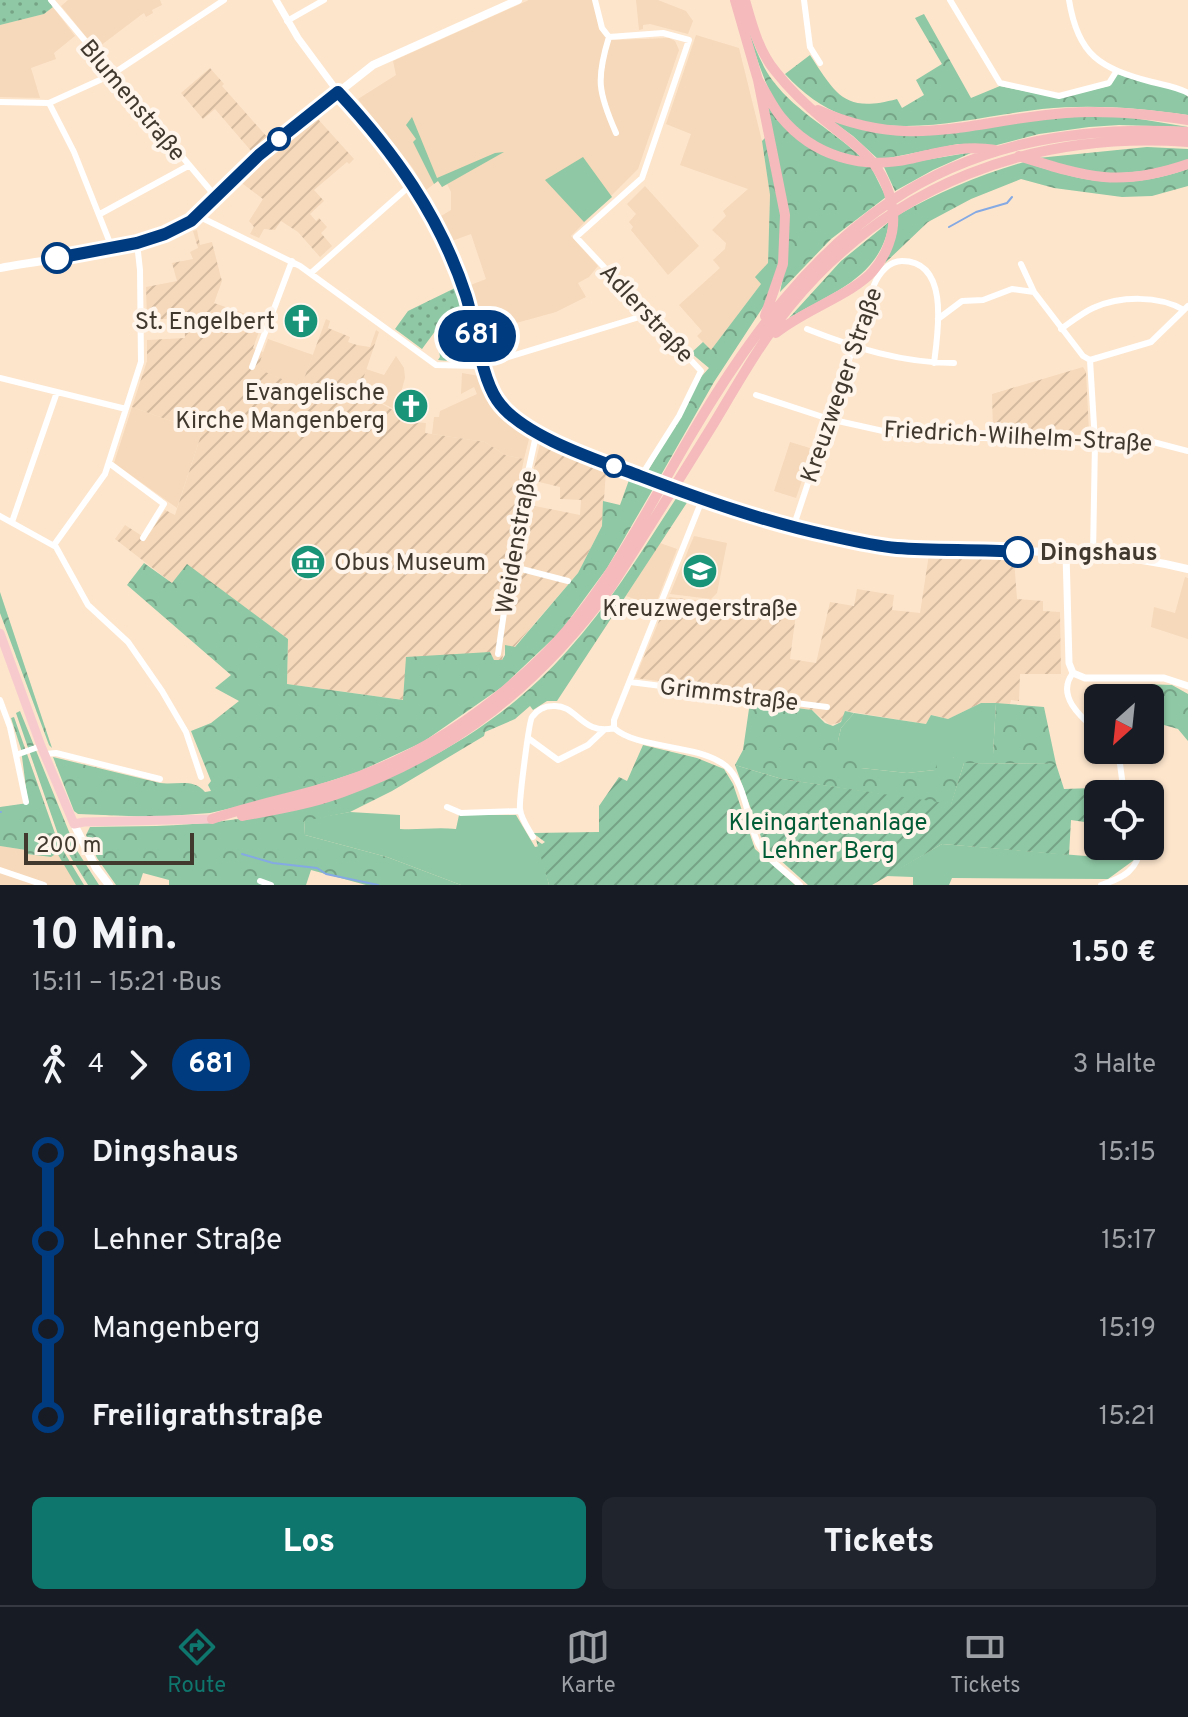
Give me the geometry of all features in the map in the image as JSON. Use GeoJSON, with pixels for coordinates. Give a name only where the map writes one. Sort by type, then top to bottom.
{"type":"FeatureCollection","features":[{"type":"Feature","properties":{"kind":"highway"},"geometry":{"type":"LineString","coordinates":[[743,1],[782,194],[786,236],[781,272],[761,326]]}},
{"type":"Feature","properties":{"kind":"highway"},"geometry":{"type":"LineString","coordinates":[[743,1],[765,56],[785,83],[850,139],[876,166],[887,183],[894,219],[883,257],[868,276],[793,319],[765,342]]}},
{"type":"Feature","properties":{"kind":"highway"},"geometry":{"type":"LineString","coordinates":[[758,80],[788,124],[807,142],[849,160],[878,163],[956,148],[978,148],[1003,151],[1101,178],[1128,179],[1188,164]]}},
{"type":"Feature","properties":{"kind":"highway"},"geometry":{"type":"LineString","coordinates":[[806,104],[855,125],[901,132],[945,130],[1038,116],[1093,112],[1127,112],[1188,120]]}},
{"type":"Feature","properties":{"kind":"highway"},"geometry":{"type":"LineString","coordinates":[[212,819],[326,787],[376,769],[453,729],[483,708],[545,654],[612,569],[731,368],[761,326],[832,246],[876,211],[943,171],[1012,147],[1115,130],[1188,132]]}},
{"type":"Feature","properties":{"kind":"highway"},"geometry":{"type":"LineString","coordinates":[[212,819],[235,818],[281,808],[369,782],[447,744],[512,698],[565,645],[611,587],[790,307],[843,250],[900,207],[946,183],[1028,153],[1124,141],[1188,142]]}},
{"type":"Feature","properties":{"kind":"main road"},"geometry":{"type":"LineString","coordinates":[[0,268],[137,243],[171,231],[198,216],[259,155],[386,57],[518,0]]}},
{"type":"Feature","properties":{"kind":"main road"},"geometry":{"type":"LineString","coordinates":[[338,92],[386,145],[413,183],[445,241],[465,295],[481,365],[493,393],[504,409],[537,431],[571,450],[702,500],[793,528],[897,548],[1093,554],[1188,569]]}},
{"type":"Feature","properties":{"kind":"main road"},"geometry":{"type":"LineString","coordinates":[[0,633],[74,824],[96,868],[109,885]]}},
{"type":"Feature","properties":{"kind":"main road"},"geometry":{"type":"LineString","coordinates":[[74,824],[212,819]]}},
{"type":"Feature","properties":{"kind":"street","name":"Blumenstraße"},"geometry":{"type":"LineString","coordinates":[[51,0],[216,197]]}},
{"type":"Feature","properties":{"kind":"street"},"geometry":{"type":"LineString","coordinates":[[0,102],[49,103],[111,75],[224,0]]}},
{"type":"Feature","properties":{"kind":"street"},"geometry":{"type":"LineString","coordinates":[[276,0],[287,21],[338,92]]}},
{"type":"Feature","properties":{"kind":"street"},"geometry":{"type":"LineString","coordinates":[[287,21],[324,0]]}},
{"type":"Feature","properties":{"kind":"street"},"geometry":{"type":"LineString","coordinates":[[595,0],[602,28],[609,37],[601,70],[601,98],[616,133]]}},
{"type":"Feature","properties":{"kind":"street"},"geometry":{"type":"LineString","coordinates":[[600,15],[602,0]]}},
{"type":"Feature","properties":{"kind":"street"},"geometry":{"type":"LineString","coordinates":[[804,0],[810,47],[820,63]]}},
{"type":"Feature","properties":{"kind":"street"},"geometry":{"type":"LineString","coordinates":[[950,0],[1000,83],[1064,96],[1109,83],[1116,72]]}},
{"type":"Feature","properties":{"kind":"street"},"geometry":{"type":"LineString","coordinates":[[1069,0],[1074,29],[1100,62],[1116,72],[1187,92]]}},
{"type":"Feature","properties":{"kind":"street","name":"Adlerstraße"},"geometry":{"type":"LineString","coordinates":[[609,37],[663,33],[689,40],[642,178],[576,237],[701,371],[643,477]]}},
{"type":"Feature","properties":{"kind":"street"},"geometry":{"type":"LineString","coordinates":[[49,103],[74,152],[112,248]]}},
{"type":"Feature","properties":{"kind":"street"},"geometry":{"type":"LineString","coordinates":[[100,214],[188,166]]}},
{"type":"Feature","properties":{"kind":"street"},"geometry":{"type":"LineString","coordinates":[[311,273],[413,183]]}},
{"type":"Feature","properties":{"kind":"street"},"geometry":{"type":"LineString","coordinates":[[198,216],[311,273],[432,364],[481,365],[646,315]]}},
{"type":"Feature","properties":{"kind":"street"},"geometry":{"type":"LineString","coordinates":[[54,545],[95,492],[109,463],[142,356],[137,243]]}},
{"type":"Feature","properties":{"kind":"street"},"geometry":{"type":"LineString","coordinates":[[252,367],[292,261]]}},
{"type":"Feature","properties":{"kind":"street","name":"Kreuzweger Straße"},"geometry":{"type":"LineString","coordinates":[[793,528],[877,279],[892,263],[908,261],[927,269],[933,279],[938,319]]}},
{"type":"Feature","properties":{"kind":"street"},"geometry":{"type":"LineString","coordinates":[[1021,264],[1034,292],[1061,329],[1083,356],[1090,360],[1151,342],[1186,308],[1137,298],[1093,308],[1061,329]]}},
{"type":"Feature","properties":{"kind":"street"},"geometry":{"type":"LineString","coordinates":[[934,363],[938,319],[962,301],[983,300],[1012,289],[1034,292]]}},
{"type":"Feature","properties":{"kind":"street"},"geometry":{"type":"LineString","coordinates":[[807,329],[854,348],[934,363],[954,363]]}},
{"type":"Feature","properties":{"kind":"street"},"geometry":{"type":"LineString","coordinates":[[1090,360],[1095,442],[1093,554]]}},
{"type":"Feature","properties":{"kind":"street"},"geometry":{"type":"LineString","coordinates":[[0,378],[126,409]]}},
{"type":"Feature","properties":{"kind":"street"},"geometry":{"type":"LineString","coordinates":[[12,522],[57,392]]}},
{"type":"Feature","properties":{"kind":"street","name":"Friedrich-Wilhelm-Straße"},"geometry":{"type":"LineString","coordinates":[[756,395],[829,419],[901,435],[1153,442],[1188,451]]}},
{"type":"Feature","properties":{"kind":"street","name":"Weidenstraße"},"geometry":{"type":"LineString","coordinates":[[498,654],[517,522],[537,431]]}},
{"type":"Feature","properties":{"kind":"street"},"geometry":{"type":"LineString","coordinates":[[109,463],[164,504],[143,538]]}},
{"type":"Feature","properties":{"kind":"street"},"geometry":{"type":"LineString","coordinates":[[614,728],[614,720],[702,500]]}},
{"type":"Feature","properties":{"kind":"street"},"geometry":{"type":"LineString","coordinates":[[0,516],[54,545],[88,605],[128,642],[162,691],[186,732],[201,777]]}},
{"type":"Feature","properties":{"kind":"street"},"geometry":{"type":"LineString","coordinates":[[1066,553],[1069,663],[1073,673],[1085,678],[1164,678],[1188,686]]}},
{"type":"Feature","properties":{"kind":"street"},"geometry":{"type":"LineString","coordinates":[[510,566],[568,581]]}},
{"type":"Feature","properties":{"kind":"street"},"geometry":{"type":"LineString","coordinates":[[1073,673],[1068,681],[1070,703],[1084,718]]}},
{"type":"Feature","properties":{"kind":"street","name":"Grimmstraße"},"geometry":{"type":"LineString","coordinates":[[630,682],[827,707]]}},
{"type":"Feature","properties":{"kind":"street"},"geometry":{"type":"LineString","coordinates":[[0,700],[10,727],[26,802]]}},
{"type":"Feature","properties":{"kind":"street"},"geometry":{"type":"LineString","coordinates":[[533,837],[520,811],[528,728],[532,717],[541,709],[560,706],[587,726],[604,730],[614,728]]}},
{"type":"Feature","properties":{"kind":"street"},"geometry":{"type":"LineString","coordinates":[[0,732],[10,727]]}},
{"type":"Feature","properties":{"kind":"street"},"geometry":{"type":"LineString","coordinates":[[614,728],[620,733],[686,750],[728,767],[759,846],[800,885]]}},
{"type":"Feature","properties":{"kind":"street"},"geometry":{"type":"LineString","coordinates":[[528,738],[558,760],[582,748],[604,730]]}},
{"type":"Feature","properties":{"kind":"street"},"geometry":{"type":"LineString","coordinates":[[16,755],[43,750],[160,779]]}},
{"type":"Feature","properties":{"kind":"street"},"geometry":{"type":"LineString","coordinates":[[447,807],[461,813],[520,811]]}},
{"type":"Feature","properties":{"kind":"street"},"geometry":{"type":"LineString","coordinates":[[1101,885],[1121,878],[1138,860]]}},
{"type":"Feature","properties":{"kind":"street"},"geometry":{"type":"LineString","coordinates":[[0,870],[44,885]]}},
{"type":"Feature","properties":{"kind":"street"},"geometry":{"type":"LineString","coordinates":[[260,881],[271,885]]}},
{"type":"Feature","properties":{"kind":"shaded area"},"geometry":{"type":"Polygon","coordinates":[[[68,0],[160,0],[162,5],[146,17],[144,13],[141,15],[96,49],[61,6],[68,0]]]}},
{"type":"Feature","properties":{"kind":"shaded area"},"geometry":{"type":"Polygon","coordinates":[[[529,0],[593,0],[599,29],[605,37],[615,40],[669,38],[675,41],[679,50],[638,169],[571,236],[598,266],[589,277],[578,283],[586,297],[556,312],[483,332],[468,286],[486,279],[471,234],[452,241],[441,216],[451,210],[451,192],[447,184],[442,187],[438,181],[426,190],[412,167],[358,99],[396,75],[393,61],[529,0]]]}},
{"type":"Feature","properties":{"kind":"shaded area"},"geometry":{"type":"Polygon","coordinates":[[[636,0],[658,0],[686,11],[693,21],[688,34],[650,24],[643,25],[643,29],[639,30],[636,0]]]}},
{"type":"Feature","properties":{"kind":"shaded area"},"geometry":{"type":"Polygon","coordinates":[[[53,7],[75,36],[54,53],[56,59],[31,68],[40,98],[0,97],[0,25],[44,14],[53,7]]]}},
{"type":"Feature","properties":{"kind":"shaded area"},"geometry":{"type":"Polygon","coordinates":[[[696,35],[739,48],[762,141],[770,195],[768,263],[756,277],[761,284],[711,350],[697,336],[702,331],[679,305],[720,268],[713,260],[725,249],[726,243],[712,230],[726,216],[723,211],[748,189],[680,165],[691,134],[666,124],[696,35]]]}},
{"type":"Feature","properties":{"kind":"shaded area"},"geometry":{"type":"Polygon","coordinates":[[[210,68],[268,138],[252,152],[215,109],[203,119],[181,93],[210,68]]]}},
{"type":"Feature","properties":{"kind":"shaded area"},"geometry":{"type":"Polygon","coordinates":[[[317,118],[354,159],[314,190],[324,201],[310,214],[327,227],[321,233],[332,246],[320,257],[298,232],[281,221],[275,230],[264,229],[259,238],[250,234],[254,227],[249,221],[263,199],[239,181],[259,161],[317,118]]]}},
{"type":"Feature","properties":{"kind":"shaded area"},"geometry":{"type":"Polygon","coordinates":[[[645,186],[699,246],[668,275],[631,230],[633,227],[629,222],[636,214],[627,204],[645,186]]]}},
{"type":"Feature","properties":{"kind":"shaded area"},"geometry":{"type":"Polygon","coordinates":[[[197,230],[200,245],[212,242],[222,281],[214,303],[263,320],[253,348],[263,352],[258,369],[301,387],[326,319],[330,321],[328,328],[350,337],[348,342],[357,345],[370,347],[376,330],[379,332],[359,391],[414,422],[426,423],[425,433],[485,442],[505,455],[524,459],[515,502],[580,515],[581,500],[560,499],[560,487],[531,480],[540,444],[606,472],[602,526],[578,573],[514,647],[505,646],[502,660],[494,660],[489,652],[404,700],[287,684],[288,639],[187,565],[172,583],[115,539],[125,525],[142,536],[150,533],[165,510],[175,515],[202,432],[132,407],[147,361],[147,340],[185,338],[184,318],[147,320],[146,287],[177,281],[172,263],[193,259],[190,252],[198,248],[193,231],[197,230]]]}},
{"type":"Feature","properties":{"kind":"shaded area"},"geometry":{"type":"Polygon","coordinates":[[[268,339],[313,355],[301,387],[257,369],[268,339]]]}},
{"type":"Feature","properties":{"kind":"shaded area"},"geometry":{"type":"Polygon","coordinates":[[[396,356],[404,368],[405,378],[396,410],[359,391],[366,369],[384,375],[396,356]]]}},
{"type":"Feature","properties":{"kind":"shaded area"},"geometry":{"type":"Polygon","coordinates":[[[1083,367],[1086,372],[1089,432],[1086,435],[993,432],[992,394],[1083,367]]]}},
{"type":"Feature","properties":{"kind":"shaded area"},"geometry":{"type":"Polygon","coordinates":[[[462,373],[479,376],[489,403],[504,418],[527,433],[529,439],[524,459],[505,455],[485,442],[432,434],[434,417],[439,417],[440,411],[477,394],[474,387],[461,394],[462,373]]]}},
{"type":"Feature","properties":{"kind":"shaded area"},"geometry":{"type":"Polygon","coordinates":[[[132,407],[202,432],[177,508],[114,463],[132,407]]]}},
{"type":"Feature","properties":{"kind":"shaded area"},"geometry":{"type":"Polygon","coordinates":[[[790,442],[813,449],[796,498],[774,491],[790,442]]]}},
{"type":"Feature","properties":{"kind":"shaded area","name":"Kreuzwegerstraße"},"geometry":{"type":"Polygon","coordinates":[[[694,536],[727,543],[717,593],[711,599],[670,594],[694,536]]]}},
{"type":"Feature","properties":{"kind":"shaded area"},"geometry":{"type":"Polygon","coordinates":[[[660,543],[677,549],[655,606],[626,596],[660,543]]]}},
{"type":"Feature","properties":{"kind":"shaded area"},"geometry":{"type":"Polygon","coordinates":[[[929,554],[1014,559],[1017,599],[1043,601],[1043,611],[1060,612],[1061,674],[1020,674],[1019,701],[1011,700],[1010,704],[981,703],[948,719],[932,715],[926,724],[846,711],[841,722],[830,725],[812,710],[750,702],[751,693],[635,678],[669,597],[760,608],[761,602],[797,606],[790,659],[816,663],[830,602],[854,606],[857,589],[894,595],[892,610],[920,613],[929,554]]]}},
{"type":"Feature","properties":{"kind":"shaded area"},"geometry":{"type":"Polygon","coordinates":[[[1185,577],[1188,578],[1188,639],[1151,627],[1154,607],[1175,613],[1185,577]]]}},
{"type":"Feature","properties":{"kind":"shaded area"},"geometry":{"type":"Polygon","coordinates":[[[0,846],[48,857],[57,853],[78,885],[0,885],[0,846]]]}},
{"type":"Feature","properties":{"kind":"green space"},"geometry":{"type":"Polygon","coordinates":[[[0,0],[48,0],[53,7],[44,14],[0,25],[0,0]]]}},
{"type":"Feature","properties":{"kind":"green space"},"geometry":{"type":"Polygon","coordinates":[[[924,14],[971,98],[1000,86],[1059,98],[1109,86],[1117,74],[1185,93],[1188,97],[1188,115],[1079,107],[1042,109],[939,124],[874,124],[843,115],[813,99],[785,74],[810,55],[844,98],[865,104],[897,99],[902,108],[924,95],[916,80],[942,64],[915,18],[924,14]]]}},
{"type":"Feature","properties":{"kind":"green space"},"geometry":{"type":"Polygon","coordinates":[[[748,29],[773,81],[805,113],[864,160],[823,146],[793,125],[782,112],[765,80],[748,29]]]}},
{"type":"Feature","properties":{"kind":"green space"},"geometry":{"type":"Polygon","coordinates":[[[764,99],[790,132],[871,167],[886,197],[831,239],[780,292],[787,257],[764,99]]]}},
{"type":"Feature","properties":{"kind":"green space"},"geometry":{"type":"Polygon","coordinates":[[[1116,115],[1188,127],[1089,127],[1039,134],[997,145],[958,144],[879,160],[828,118],[856,128],[908,135],[1041,119],[1116,115]]]}},
{"type":"Feature","properties":{"kind":"green space"},"geometry":{"type":"Polygon","coordinates":[[[412,117],[437,178],[504,152],[442,187],[438,181],[434,184],[413,142],[416,139],[406,125],[412,117]]]}},
{"type":"Feature","properties":{"kind":"green space"},"geometry":{"type":"Polygon","coordinates":[[[766,137],[781,216],[781,257],[765,304],[714,382],[661,475],[648,471],[709,368],[691,353],[703,342],[711,350],[761,284],[755,277],[768,263],[770,195],[762,141],[766,137]]]}},
{"type":"Feature","properties":{"kind":"green space"},"geometry":{"type":"Polygon","coordinates":[[[1147,147],[1188,149],[1188,162],[1166,169],[1099,175],[1038,158],[1147,147]]]}},
{"type":"Feature","properties":{"kind":"green space"},"geometry":{"type":"Polygon","coordinates":[[[973,152],[895,191],[884,167],[973,152]]]}},
{"type":"Feature","properties":{"kind":"green space"},"geometry":{"type":"Polygon","coordinates":[[[583,157],[612,197],[584,222],[545,180],[583,157]]]}},
{"type":"Feature","properties":{"kind":"green space"},"geometry":{"type":"Polygon","coordinates":[[[1024,162],[1105,182],[1144,180],[1188,169],[1188,186],[1152,196],[1122,197],[1054,188],[1021,179],[971,199],[928,222],[885,263],[898,215],[960,185],[1024,162]]]}},
{"type":"Feature","properties":{"kind":"green space"},"geometry":{"type":"Polygon","coordinates":[[[889,222],[876,257],[865,270],[837,291],[789,318],[841,261],[889,222]]]}},
{"type":"Feature","properties":{"kind":"green space"},"geometry":{"type":"Polygon","coordinates":[[[455,288],[475,357],[473,363],[438,360],[436,330],[422,349],[395,329],[408,311],[455,288]]]}},
{"type":"Feature","properties":{"kind":"green space"},"geometry":{"type":"Polygon","coordinates":[[[629,480],[653,489],[607,568],[560,632],[502,687],[423,742],[358,772],[280,797],[210,813],[154,817],[78,814],[74,811],[53,757],[160,783],[190,784],[205,792],[211,791],[208,785],[211,781],[191,731],[211,723],[239,701],[215,688],[231,675],[127,585],[144,563],[172,583],[187,564],[288,639],[287,684],[403,700],[406,657],[490,652],[494,660],[502,660],[505,645],[515,647],[578,573],[602,526],[603,501],[620,505],[629,480]]]}},
{"type":"Feature","properties":{"kind":"green space"},"geometry":{"type":"Polygon","coordinates":[[[677,497],[688,501],[557,701],[547,701],[533,710],[530,706],[515,719],[485,732],[484,736],[392,791],[350,812],[304,821],[305,835],[387,857],[461,885],[366,885],[311,870],[306,885],[169,885],[169,880],[143,873],[139,885],[116,885],[97,858],[86,835],[90,827],[190,824],[272,813],[366,786],[454,744],[495,717],[533,686],[568,650],[612,595],[677,497]]]}},
{"type":"Feature","properties":{"kind":"green space"},"geometry":{"type":"Polygon","coordinates":[[[0,592],[52,748],[0,613],[0,592]]]}},
{"type":"Feature","properties":{"kind":"green space"},"geometry":{"type":"Polygon","coordinates":[[[1164,685],[1172,685],[1188,694],[1188,741],[1178,729],[1164,725],[1164,685]]]}},
{"type":"Feature","properties":{"kind":"green space"},"geometry":{"type":"Polygon","coordinates":[[[750,702],[812,710],[825,723],[833,726],[841,722],[845,711],[854,713],[841,728],[838,741],[862,751],[861,768],[907,773],[935,770],[937,763],[954,757],[956,750],[993,754],[996,703],[1044,707],[1056,764],[964,763],[951,805],[782,779],[735,765],[743,750],[750,702]]]}},
{"type":"Feature","properties":{"kind":"green space"},"geometry":{"type":"Polygon","coordinates":[[[981,703],[996,703],[993,754],[954,757],[935,770],[907,773],[861,768],[838,741],[841,728],[854,713],[926,724],[931,715],[948,719],[981,703]]]}},
{"type":"Feature","properties":{"kind":"green space"},"geometry":{"type":"Polygon","coordinates":[[[20,711],[76,849],[99,885],[88,885],[60,840],[16,713],[20,711]]]}},
{"type":"Feature","properties":{"kind":"green space"},"geometry":{"type":"Polygon","coordinates":[[[14,717],[58,842],[84,885],[76,885],[57,853],[51,857],[0,846],[0,807],[28,803],[21,749],[11,718],[14,717]]]}},
{"type":"Feature","properties":{"kind":"green space"},"geometry":{"type":"Polygon","coordinates":[[[643,745],[697,758],[724,769],[733,784],[755,849],[795,885],[549,885],[536,840],[542,844],[545,842],[533,833],[599,832],[599,806],[619,777],[627,781],[643,745]]]}},
{"type":"Feature","properties":{"kind":"green space","name":"Kleingartenanlage Lehner Berg"},"geometry":{"type":"Polygon","coordinates":[[[964,763],[1056,764],[1064,789],[1084,788],[1084,822],[1071,820],[1069,855],[942,844],[872,885],[808,885],[769,850],[761,837],[735,765],[782,779],[951,804],[964,763]]]}},
{"type":"Feature","properties":{"kind":"green space"},"geometry":{"type":"Polygon","coordinates":[[[350,812],[400,815],[400,829],[456,829],[459,815],[516,815],[535,847],[539,846],[549,885],[461,885],[387,857],[305,835],[304,820],[350,812]]]}},
{"type":"Feature","properties":{"kind":"green space"},"geometry":{"type":"Polygon","coordinates":[[[942,844],[1084,856],[1084,860],[1134,860],[1108,879],[952,878],[949,885],[913,885],[913,877],[886,876],[942,844]]]}},
{"type":"Feature","properties":{"kind":"waterway"},"geometry":{"type":"LineString","coordinates":[[949,227],[976,212],[1007,203],[1012,197]]}},
{"type":"Feature","properties":{"kind":"waterway"},"geometry":{"type":"LineString","coordinates":[[242,854],[273,863],[317,868],[326,874],[378,885]]}},
{"type":"Feature","properties":{"kind":"bus line","name":"681"},"geometry":{"type":"LineString","coordinates":[[57,258],[137,243],[191,221],[237,174],[338,92],[404,169],[445,241],[473,319],[493,393],[515,419],[571,450],[772,523],[897,548],[1018,552]]}},
{"type":"Feature","properties":{"kind":"place","name":"St. Engelbert"},"geometry":{"type":"Point","coordinates":[301,321]}},
{"type":"Feature","properties":{"kind":"place","name":"Evangelische Kirche Mangenberg"},"geometry":{"type":"Point","coordinates":[411,406]}},
{"type":"Feature","properties":{"kind":"place","name":"Dingshaus"},"geometry":{"type":"Point","coordinates":[1018,552]}},
{"type":"Feature","properties":{"kind":"place","name":"Obus Museum"},"geometry":{"type":"Point","coordinates":[308,562]}},
{"type":"Feature","properties":{"kind":"place","name":"Kreuzwegerstraße"},"geometry":{"type":"Point","coordinates":[700,571]}}]}
